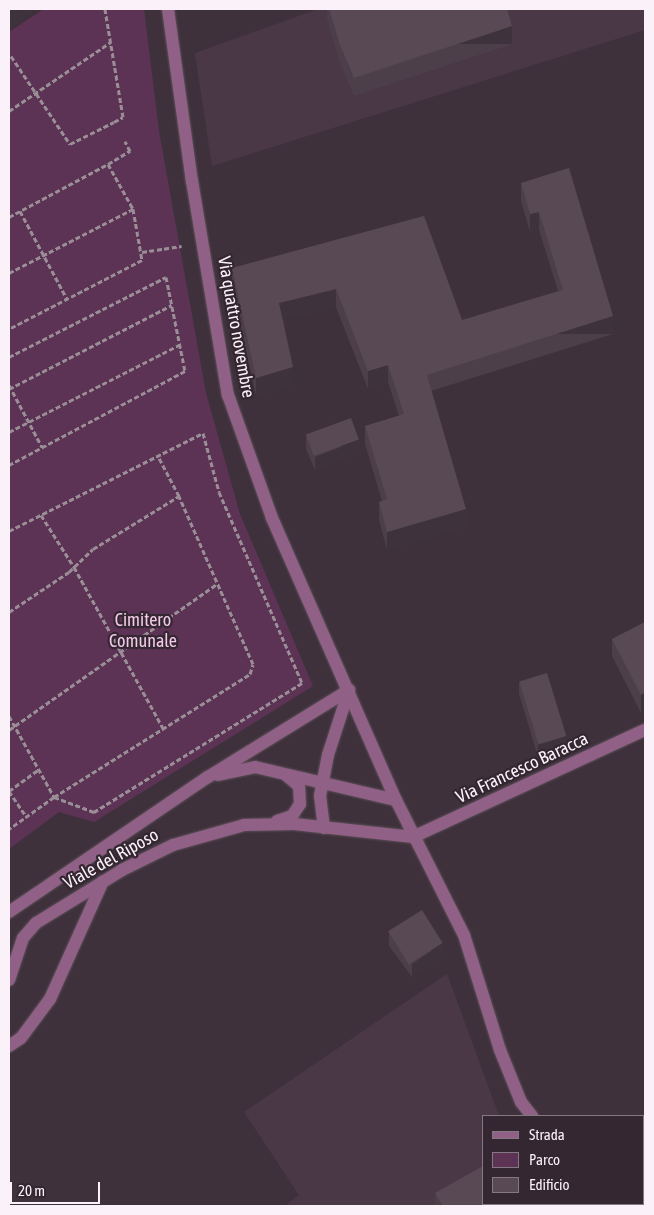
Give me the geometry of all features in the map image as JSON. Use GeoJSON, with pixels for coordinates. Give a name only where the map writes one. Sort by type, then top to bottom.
{"type":"FeatureCollection","features":[{"type":"Feature","properties":{"kind":"street","name":"Via quattro novembre"},"geometry":{"type":"LineString","coordinates":[[168,9],[192,181],[228,395],[272,518],[396,800]]}},
{"type":"Feature","properties":{"kind":"street","name":"Viale del Riposo"},"geometry":{"type":"LineString","coordinates":[[9,912],[208,777],[349,690]]}},
{"type":"Feature","properties":{"kind":"street"},"geometry":{"type":"LineString","coordinates":[[324,828],[320,814],[328,755],[349,690]]}},
{"type":"Feature","properties":{"kind":"street","name":"Via Francesco Baracca"},"geometry":{"type":"LineString","coordinates":[[413,837],[645,730]]}},
{"type":"Feature","properties":{"kind":"street","name":"Viale del Riposo"},"geometry":{"type":"LineString","coordinates":[[208,777],[255,767],[396,800]]}},
{"type":"Feature","properties":{"kind":"street","name":"Viale del Riposo"},"geometry":{"type":"LineString","coordinates":[[270,824],[292,816],[300,804],[299,786],[284,774]]}},
{"type":"Feature","properties":{"kind":"street"},"geometry":{"type":"LineString","coordinates":[[396,800],[464,935],[500,1050],[522,1102],[531,1115]]}},
{"type":"Feature","properties":{"kind":"street","name":"Viale del Riposo"},"geometry":{"type":"LineString","coordinates":[[9,980],[23,938],[36,923],[103,882],[173,844],[244,825],[270,824],[413,837]]}},
{"type":"Feature","properties":{"kind":"street"},"geometry":{"type":"LineString","coordinates":[[9,1046],[21,1038],[50,999],[103,882]]}},
{"type":"Feature","properties":{"kind":"path"},"geometry":{"type":"LineString","coordinates":[[11,56],[70,144],[123,117],[105,9]]}},
{"type":"Feature","properties":{"kind":"path"},"geometry":{"type":"LineString","coordinates":[[9,111],[111,42]]}},
{"type":"Feature","properties":{"kind":"path"},"geometry":{"type":"LineString","coordinates":[[9,216],[130,151],[125,141]]}},
{"type":"Feature","properties":{"kind":"path"},"geometry":{"type":"LineString","coordinates":[[9,329],[142,260],[133,209],[108,164]]}},
{"type":"Feature","properties":{"kind":"path"},"geometry":{"type":"LineString","coordinates":[[9,273],[133,209]]}},
{"type":"Feature","properties":{"kind":"path"},"geometry":{"type":"LineString","coordinates":[[20,211],[67,299]]}},
{"type":"Feature","properties":{"kind":"path"},"geometry":{"type":"LineString","coordinates":[[142,252],[174,246]]}},
{"type":"Feature","properties":{"kind":"path"},"geometry":{"type":"LineString","coordinates":[[9,358],[166,277],[185,371],[9,465]]}},
{"type":"Feature","properties":{"kind":"path"},"geometry":{"type":"LineString","coordinates":[[42,447],[9,387],[172,305]]}},
{"type":"Feature","properties":{"kind":"path"},"geometry":{"type":"LineString","coordinates":[[9,432],[179,346]]}},
{"type":"Feature","properties":{"kind":"path"},"geometry":{"type":"LineString","coordinates":[[9,531],[203,433],[219,492],[302,683],[94,812],[54,797],[9,716]]}},
{"type":"Feature","properties":{"kind":"path"},"geometry":{"type":"LineString","coordinates":[[9,829],[54,797],[250,674],[253,664],[179,496],[158,456]]}},
{"type":"Feature","properties":{"kind":"path"},"geometry":{"type":"LineString","coordinates":[[9,612],[74,567],[93,549],[179,496]]}},
{"type":"Feature","properties":{"kind":"path"},"geometry":{"type":"LineString","coordinates":[[41,514],[74,567],[163,728]]}},
{"type":"Feature","properties":{"kind":"path"},"geometry":{"type":"LineString","coordinates":[[9,730],[218,584]]}},
{"type":"Feature","properties":{"kind":"path"},"geometry":{"type":"LineString","coordinates":[[26,816],[9,791],[39,770]]}},
{"type":"Feature","properties":{"kind":"shaded area"},"geometry":{"type":"Polygon","coordinates":[[[318,9],[645,9],[645,30],[212,166],[195,53],[318,9]]]}},
{"type":"Feature","properties":{"kind":"shaded area"},"geometry":{"type":"Polygon","coordinates":[[[447,974],[499,1115],[482,1115],[482,1205],[575,1206],[285,1206],[299,1195],[244,1112],[447,974]]]}},
{"type":"Feature","properties":{"kind":"green space","name":"Cimitero Comunale"},"geometry":{"type":"Polygon","coordinates":[[[44,9],[144,9],[159,131],[206,393],[240,514],[313,686],[94,822],[59,812],[9,849],[9,32],[44,9]]]}},
{"type":"Feature","properties":{"kind":"building"},"geometry":{"type":"Polygon","coordinates":[[[329,9],[507,9],[512,26],[354,78],[340,45],[329,9]]]}},
{"type":"Feature","properties":{"kind":"building"},"geometry":{"type":"Polygon","coordinates":[[[569,168],[613,316],[427,375],[466,509],[387,532],[379,502],[387,499],[365,426],[404,414],[388,365],[368,371],[336,289],[279,303],[293,367],[256,378],[232,268],[424,216],[462,320],[563,290],[539,212],[530,214],[521,183],[569,168]]]}},
{"type":"Feature","properties":{"kind":"building"},"geometry":{"type":"Polygon","coordinates":[[[351,418],[359,440],[314,456],[306,434],[351,418]]]}},
{"type":"Feature","properties":{"kind":"building"},"geometry":{"type":"Polygon","coordinates":[[[645,622],[645,692],[641,695],[612,639],[645,622]]]}},
{"type":"Feature","properties":{"kind":"building"},"geometry":{"type":"Polygon","coordinates":[[[547,673],[566,736],[539,745],[519,681],[547,673]]]}},
{"type":"Feature","properties":{"kind":"building"},"geometry":{"type":"Polygon","coordinates":[[[422,910],[443,943],[409,964],[388,931],[422,910]]]}},
{"type":"Feature","properties":{"kind":"building"},"geometry":{"type":"Polygon","coordinates":[[[482,1167],[482,1205],[526,1205],[443,1206],[435,1193],[482,1167]]]}}]}
